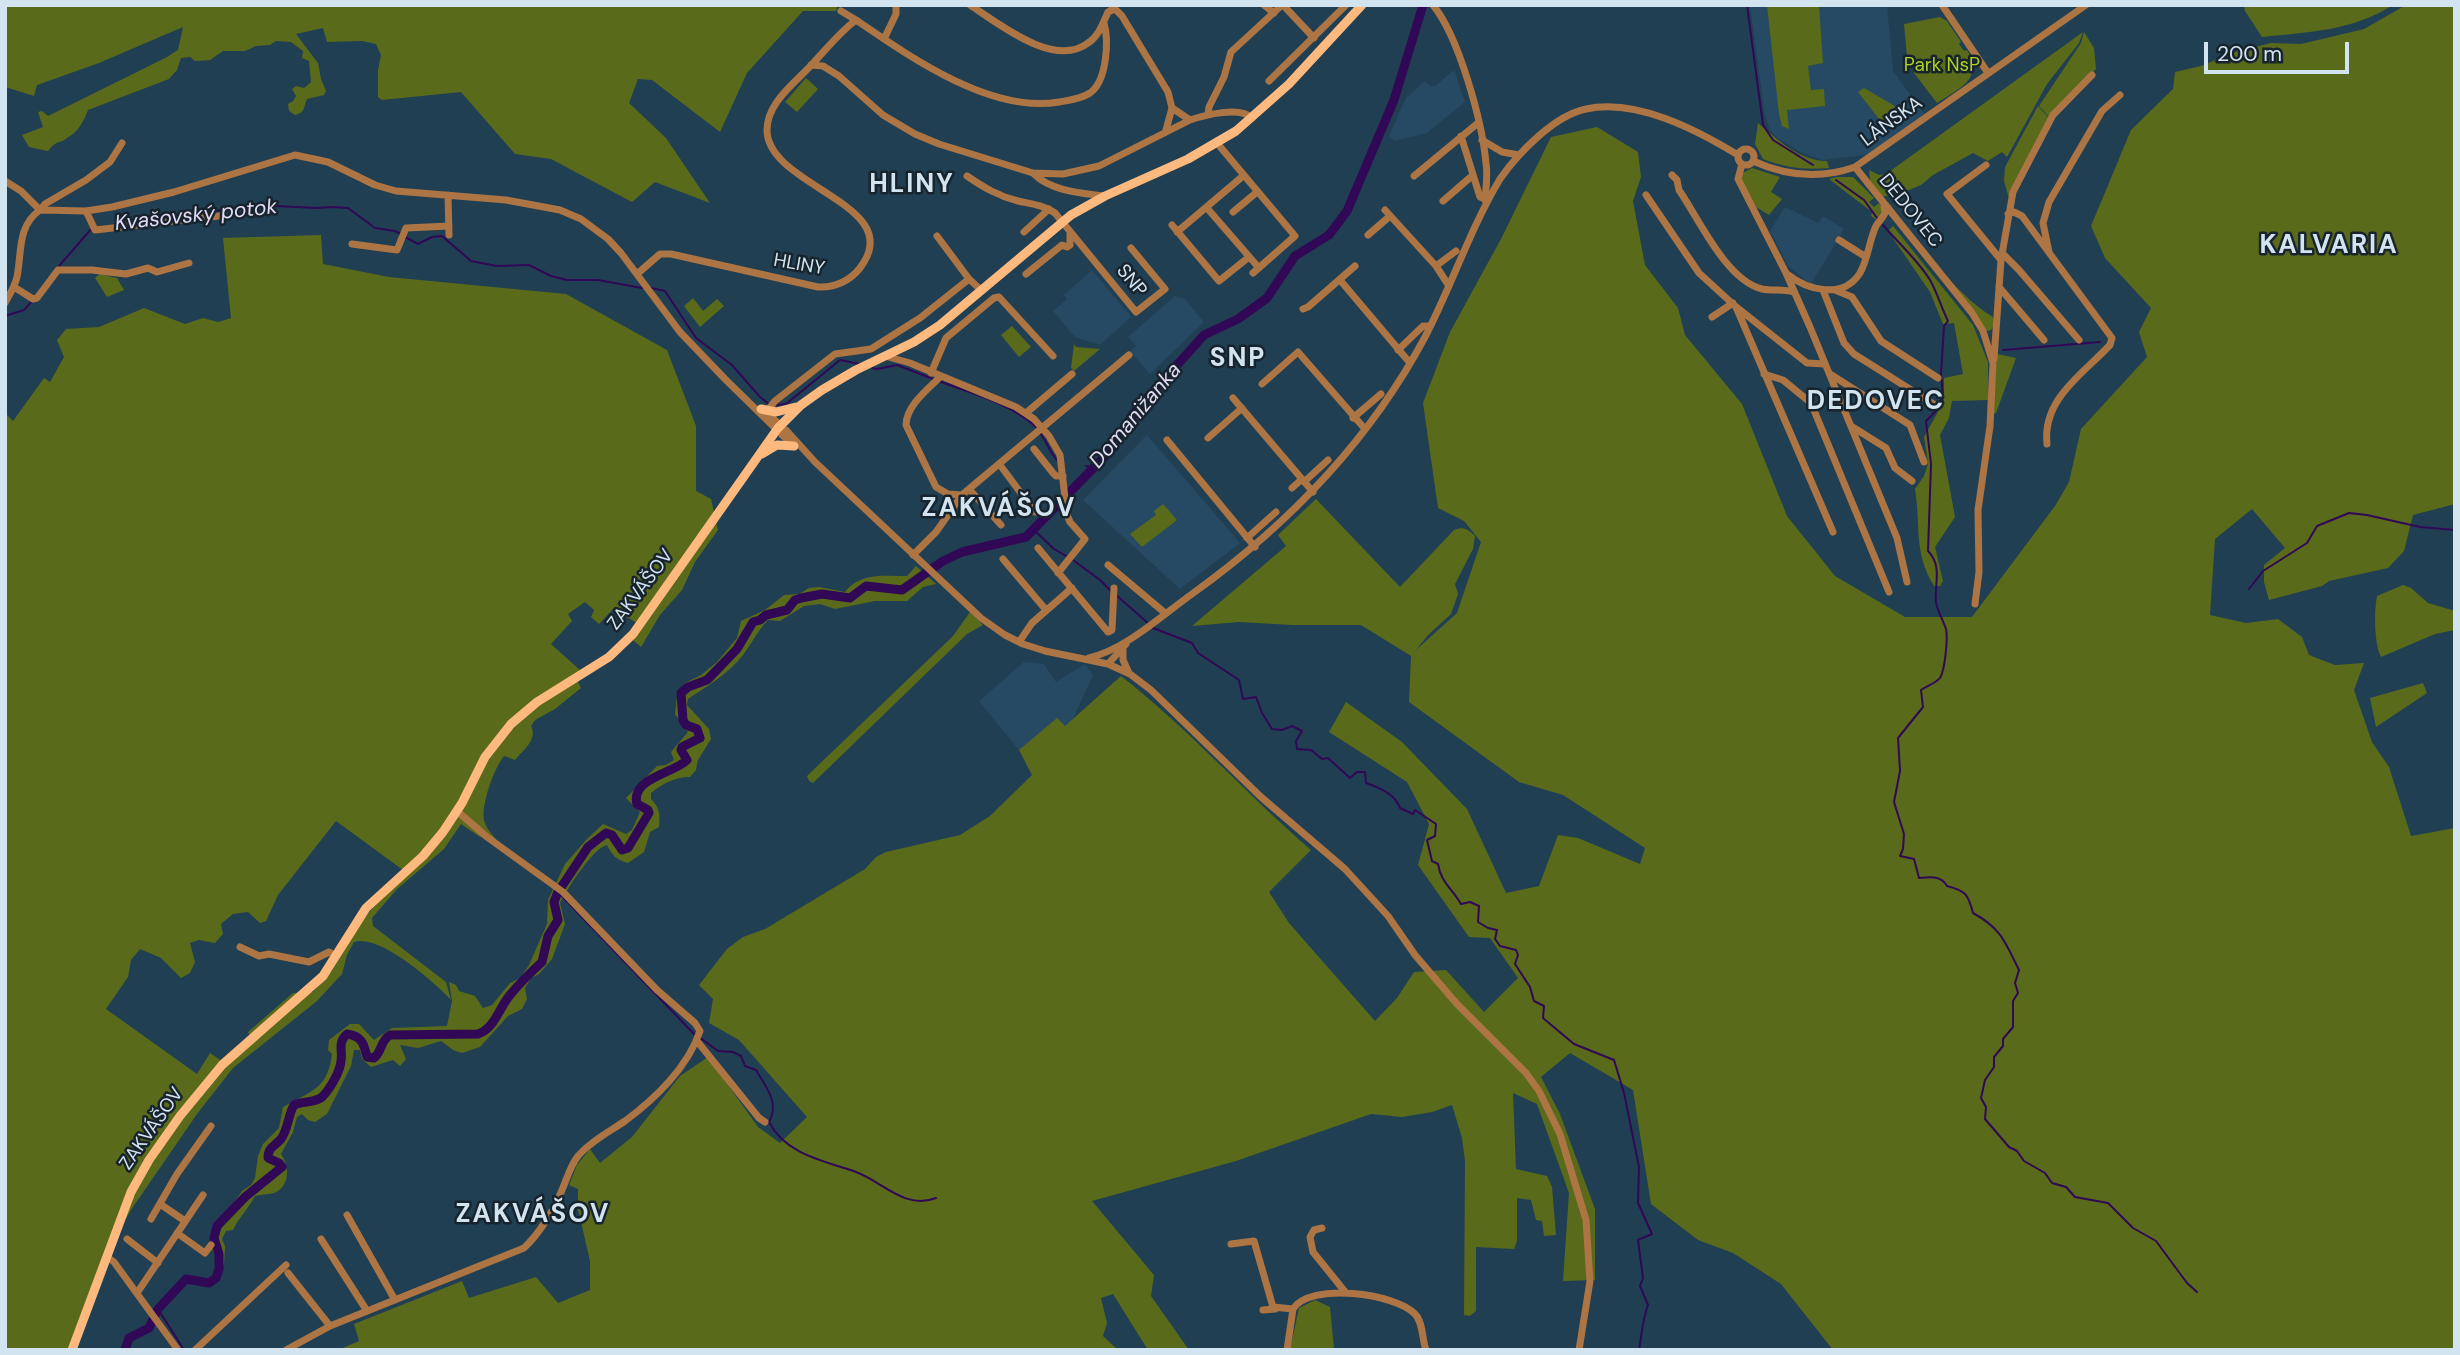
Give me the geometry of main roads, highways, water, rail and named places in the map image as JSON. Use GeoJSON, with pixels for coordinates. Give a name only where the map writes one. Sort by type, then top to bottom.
{"type":"FeatureCollection","features":[{"type":"Feature","properties":{"kind":"main road"},"geometry":{"type":"LineString","coordinates":[[764,410],[785,411],[801,405],[856,370],[914,342],[940,325],[1062,222],[1105,196],[1181,163],[1217,143],[1252,118],[1289,84],[1362,5]]}},
{"type":"Feature","properties":{"kind":"main road","name":"ZAKVÁŠOV"},"geometry":{"type":"LineString","coordinates":[[72,1350],[124,1207],[149,1160],[180,1116],[222,1065],[316,984],[366,908],[435,842],[457,811],[485,757],[511,724],[537,702],[609,657],[633,634],[778,428],[801,405]]}},
{"type":"Feature","properties":{"kind":"main road"},"geometry":{"type":"LineString","coordinates":[[758,457],[777,445],[794,446]]}},
{"type":"Feature","properties":{"kind":"waterway","name":"Domanižanka"},"geometry":{"type":"LineString","coordinates":[[125,1350],[129,1338],[149,1328],[158,1309],[186,1279],[209,1283],[216,1278],[219,1269],[219,1254],[214,1238],[217,1226],[245,1197],[282,1167],[268,1158],[269,1152],[281,1139],[294,1105],[319,1099],[331,1085],[337,1075],[341,1044],[347,1034],[359,1039],[367,1057],[374,1058],[390,1035],[478,1034],[489,1027],[510,995],[542,962],[548,936],[558,920],[554,902],[588,847],[606,833],[612,835],[622,850],[628,848],[649,813],[637,804],[640,788],[655,777],[681,765],[687,760],[682,747],[700,738],[697,729],[686,725],[683,720],[681,693],[688,687],[707,680],[737,649],[753,622],[766,615],[787,610],[795,600],[801,598],[822,594],[850,598],[866,586],[902,590],[943,561],[962,552],[1026,537],[1110,451],[1133,414],[1204,335],[1238,319],[1267,298],[1295,256],[1329,235],[1347,211],[1394,100],[1423,5]]}},
{"type":"Feature","properties":{"kind":"waterway"},"geometry":{"type":"LineString","coordinates":[[1747,5],[1763,125],[1773,140],[1813,165]]}},
{"type":"Feature","properties":{"kind":"waterway"},"geometry":{"type":"LineString","coordinates":[[1836,180],[1864,200],[1877,218]]}},
{"type":"Feature","properties":{"kind":"waterway","name":"Kvašovský potok"},"geometry":{"type":"LineString","coordinates":[[146,221],[256,205],[332,207],[348,208],[375,228],[401,234]]}},
{"type":"Feature","properties":{"kind":"waterway"},"geometry":{"type":"LineString","coordinates":[[1883,225],[1925,272],[1948,321],[1944,326],[1941,373],[1943,396],[1935,412],[1926,421],[1931,464],[1928,551],[1937,569],[1936,603],[1946,629],[1946,654],[1940,678],[1921,690],[1923,707],[1898,738],[1900,771],[1894,802],[1904,834],[1900,856],[1914,859],[1919,878],[1938,878],[1947,886],[1965,894],[1973,913],[2002,937],[2019,970],[2015,983],[2018,993],[2013,1001],[2013,1027],[2003,1039],[2003,1046],[1994,1057],[1994,1067],[1985,1080],[1981,1098],[1986,1107],[1985,1119],[2009,1147],[2017,1151],[2024,1161],[2045,1173],[2052,1183],[2066,1187],[2075,1197],[2108,1203],[2133,1228],[2156,1241],[2187,1283],[2197,1292]]}},
{"type":"Feature","properties":{"kind":"waterway","name":"Kvašovský potok"},"geometry":{"type":"LineString","coordinates":[[59,266],[92,228]]}},
{"type":"Feature","properties":{"kind":"waterway","name":"Kvašovský potok"},"geometry":{"type":"LineString","coordinates":[[405,237],[418,244],[432,237],[442,236],[471,261],[497,266],[529,265],[551,276],[567,280],[598,280],[642,288]]}},
{"type":"Feature","properties":{"kind":"waterway","name":"Kvašovský potok"},"geometry":{"type":"LineString","coordinates":[[651,288],[665,291],[696,338],[732,365],[769,404]]}},
{"type":"Feature","properties":{"kind":"waterway","name":"Kvašovský potok"},"geometry":{"type":"LineString","coordinates":[[5,316],[24,310],[32,301]]}},
{"type":"Feature","properties":{"kind":"waterway"},"geometry":{"type":"LineString","coordinates":[[2003,350],[2100,342]]}},
{"type":"Feature","properties":{"kind":"waterway","name":"Kvašovský potok"},"geometry":{"type":"LineString","coordinates":[[777,405],[786,404],[840,360],[860,364]]}},
{"type":"Feature","properties":{"kind":"waterway","name":"Kvašovský potok"},"geometry":{"type":"LineString","coordinates":[[872,368],[897,365],[933,379]]}},
{"type":"Feature","properties":{"kind":"waterway","name":"Kvašovský potok"},"geometry":{"type":"LineString","coordinates":[[939,381],[1003,406],[1027,419],[1037,428]]}},
{"type":"Feature","properties":{"kind":"waterway","name":"Kvašovský potok"},"geometry":{"type":"LineString","coordinates":[[1040,433],[1057,460]]}},
{"type":"Feature","properties":{"kind":"waterway","name":"Kvašovský potok"},"geometry":{"type":"LineString","coordinates":[[1086,466],[1094,468]]}},
{"type":"Feature","properties":{"kind":"waterway"},"geometry":{"type":"LineString","coordinates":[[2249,589],[2263,571],[2307,543],[2317,526],[2349,513],[2420,527],[2455,530]]}},
{"type":"Feature","properties":{"kind":"waterway"},"geometry":{"type":"LineString","coordinates":[[1033,529],[1054,549],[1068,557]]}},
{"type":"Feature","properties":{"kind":"waterway"},"geometry":{"type":"LineString","coordinates":[[1073,560],[1112,592]]}},
{"type":"Feature","properties":{"kind":"waterway"},"geometry":{"type":"LineString","coordinates":[[1116,595],[1149,624]]}},
{"type":"Feature","properties":{"kind":"waterway"},"geometry":{"type":"LineString","coordinates":[[1153,628],[1192,643],[1198,653],[1239,680],[1243,699],[1256,697],[1272,729],[1282,730],[1292,726],[1302,731],[1296,741],[1297,749],[1311,750],[1322,759],[1328,758],[1350,778],[1357,772],[1365,772],[1366,783],[1391,795],[1400,808],[1413,814],[1415,810],[1436,824],[1435,836],[1427,840],[1432,861],[1438,864],[1444,881],[1461,904],[1470,902],[1479,906],[1478,922],[1497,930],[1495,939],[1500,946],[1516,950],[1518,955],[1515,964],[1530,987],[1534,1001],[1544,1006],[1543,1018],[1574,1044],[1614,1060],[1624,1093],[1639,1167],[1638,1203],[1652,1234],[1638,1240],[1643,1278],[1640,1286],[1648,1305],[1639,1350]]}},
{"type":"Feature","properties":{"kind":"waterway"},"geometry":{"type":"LineString","coordinates":[[558,892],[694,1034]]}},
{"type":"Feature","properties":{"kind":"waterway"},"geometry":{"type":"LineString","coordinates":[[699,1037],[718,1051],[733,1052],[741,1056],[745,1066],[756,1070],[772,1102],[769,1122],[785,1142],[807,1155],[866,1176],[904,1198],[925,1201],[936,1198]]}},
{"type":"Feature","properties":{"kind":"waterway"},"geometry":{"type":"LineString","coordinates":[[158,1309],[184,1350]]}},
{"type":"Feature","properties":{"kind":"district","name":"HLINY"},"geometry":{"type":"Point","coordinates":[912,185]}},
{"type":"Feature","properties":{"kind":"district","name":"KALVARIA"},"geometry":{"type":"Point","coordinates":[2329,246]}},
{"type":"Feature","properties":{"kind":"district","name":"SNP"},"geometry":{"type":"Point","coordinates":[1238,359]}},
{"type":"Feature","properties":{"kind":"district","name":"DEDOVEC"},"geometry":{"type":"Point","coordinates":[1876,402]}},
{"type":"Feature","properties":{"kind":"district","name":"ZAKVÁŠOV"},"geometry":{"type":"Point","coordinates":[999,509]}},
{"type":"Feature","properties":{"kind":"district","name":"ZAKVÁŠOV"},"geometry":{"type":"Point","coordinates":[533,1215]}},
{"type":"Feature","properties":{"kind":"park label","name":"Park NsP"},"geometry":{"type":"Point","coordinates":[1942,66]}}]}
